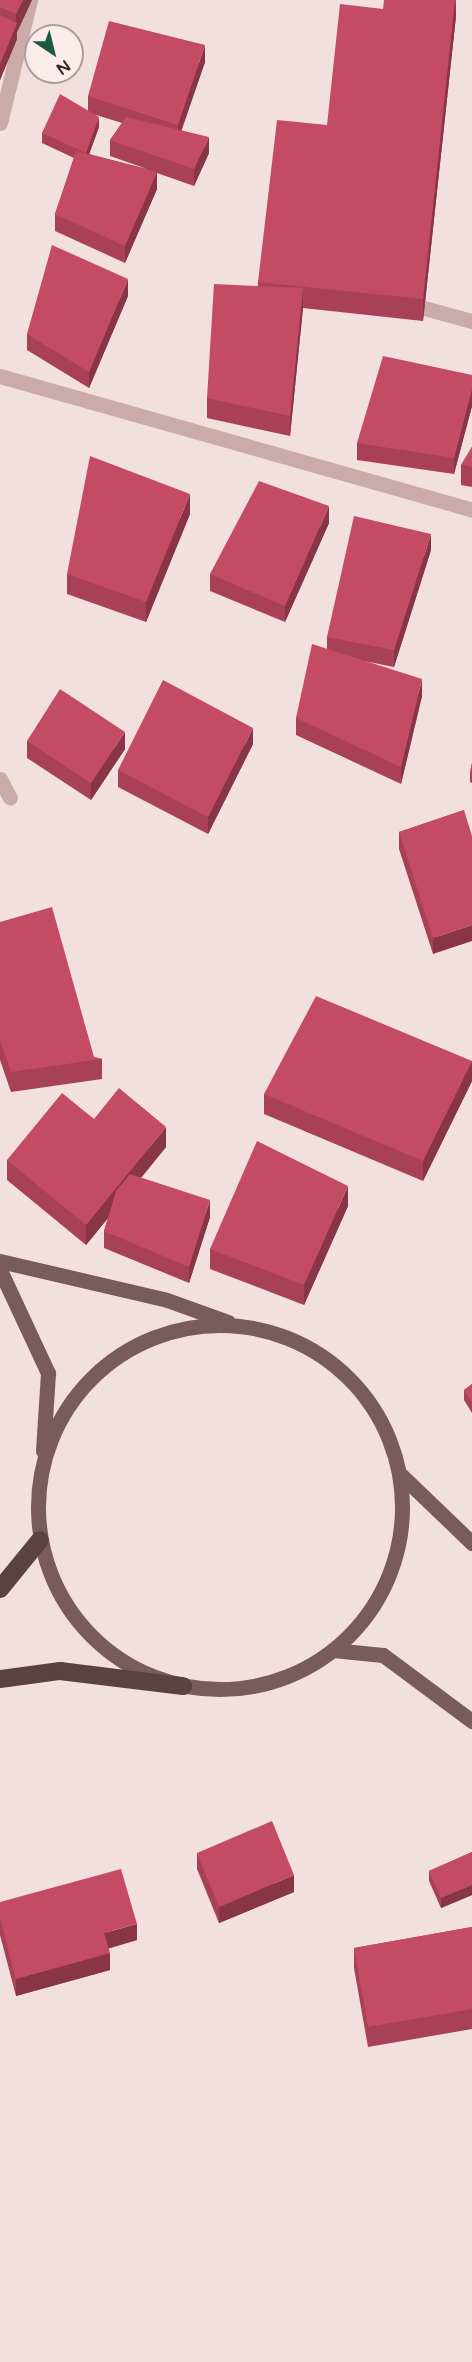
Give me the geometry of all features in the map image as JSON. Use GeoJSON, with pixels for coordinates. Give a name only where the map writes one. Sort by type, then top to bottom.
{"type":"FeatureCollection","features":[{"type":"Feature","properties":{"kind":"highway"},"geometry":{"type":"LineString","coordinates":[[0,1588],[40,1540]]}},
{"type":"Feature","properties":{"kind":"highway"},"geometry":{"type":"LineString","coordinates":[[0,1679],[60,1671],[183,1686]]}},
{"type":"Feature","properties":{"kind":"main road"},"geometry":{"type":"LineString","coordinates":[[0,1261],[167,1300],[236,1325],[294,1340],[344,1372],[381,1418],[400,1474],[402,1524],[391,1572],[367,1616],[333,1650],[286,1677],[246,1687],[183,1686],[132,1668],[89,1635],[57,1592],[40,1540],[37,1503],[48,1373],[0,1270]]}},
{"type":"Feature","properties":{"kind":"main road"},"geometry":{"type":"LineString","coordinates":[[42,1465],[61,1417],[93,1375],[135,1345],[184,1328],[236,1325]]}},
{"type":"Feature","properties":{"kind":"main road"},"geometry":{"type":"LineString","coordinates":[[400,1474],[472,1543]]}},
{"type":"Feature","properties":{"kind":"main road"},"geometry":{"type":"LineString","coordinates":[[333,1650],[383,1655],[472,1721]]}},
{"type":"Feature","properties":{"kind":"street"},"geometry":{"type":"LineString","coordinates":[[0,123],[30,0]]}},
{"type":"Feature","properties":{"kind":"street"},"geometry":{"type":"LineString","coordinates":[[395,288],[393,300],[472,321]]}},
{"type":"Feature","properties":{"kind":"street"},"geometry":{"type":"LineString","coordinates":[[0,376],[472,510]]}},
{"type":"Feature","properties":{"kind":"street"},"geometry":{"type":"LineString","coordinates":[[0,779],[10,798]]}},
{"type":"Feature","properties":{"kind":"building"},"geometry":{"type":"Polygon","coordinates":[[[0,0],[23,0],[16,14],[0,7],[0,0]]]}},
{"type":"Feature","properties":{"kind":"building"},"geometry":{"type":"Polygon","coordinates":[[[384,0],[455,0],[423,299],[258,282],[277,120],[327,125],[340,4],[383,9],[384,0]]]}},
{"type":"Feature","properties":{"kind":"building"},"geometry":{"type":"Polygon","coordinates":[[[0,15],[17,23],[0,64],[0,15]]]}},
{"type":"Feature","properties":{"kind":"building"},"geometry":{"type":"Polygon","coordinates":[[[109,21],[205,45],[178,125],[88,96],[109,21]]]}},
{"type":"Feature","properties":{"kind":"building"},"geometry":{"type":"Polygon","coordinates":[[[60,94],[99,117],[86,153],[42,133],[60,94]]]}},
{"type":"Feature","properties":{"kind":"building"},"geometry":{"type":"Polygon","coordinates":[[[126,117],[209,137],[194,169],[110,140],[126,117]]]}},
{"type":"Feature","properties":{"kind":"building"},"geometry":{"type":"Polygon","coordinates":[[[76,151],[157,172],[125,246],[55,214],[76,151]]]}},
{"type":"Feature","properties":{"kind":"building"},"geometry":{"type":"Polygon","coordinates":[[[52,245],[128,279],[89,372],[27,334],[52,245]]]}},
{"type":"Feature","properties":{"kind":"building"},"geometry":{"type":"Polygon","coordinates":[[[214,284],[303,288],[290,416],[207,398],[214,284]]]}},
{"type":"Feature","properties":{"kind":"building"},"geometry":{"type":"Polygon","coordinates":[[[383,356],[472,375],[472,389],[454,458],[357,443],[383,356]]]}},
{"type":"Feature","properties":{"kind":"building"},"geometry":{"type":"Polygon","coordinates":[[[472,447],[472,467],[461,465],[472,447]]]}},
{"type":"Feature","properties":{"kind":"building"},"geometry":{"type":"Polygon","coordinates":[[[90,456],[190,494],[146,602],[67,574],[90,456]]]}},
{"type":"Feature","properties":{"kind":"building"},"geometry":{"type":"Polygon","coordinates":[[[259,481],[329,506],[285,606],[210,574],[259,481]]]}},
{"type":"Feature","properties":{"kind":"building"},"geometry":{"type":"Polygon","coordinates":[[[354,516],[431,534],[394,650],[327,637],[354,516]]]}},
{"type":"Feature","properties":{"kind":"building"},"geometry":{"type":"Polygon","coordinates":[[[312,644],[422,679],[401,767],[296,718],[312,644]]]}},
{"type":"Feature","properties":{"kind":"building"},"geometry":{"type":"Polygon","coordinates":[[[163,680],[253,728],[208,817],[118,770],[163,680]]]}},
{"type":"Feature","properties":{"kind":"building"},"geometry":{"type":"Polygon","coordinates":[[[60,689],[125,732],[91,783],[27,741],[60,689]]]}},
{"type":"Feature","properties":{"kind":"building"},"geometry":{"type":"Polygon","coordinates":[[[464,810],[472,836],[472,925],[433,938],[399,832],[464,810]]]}},
{"type":"Feature","properties":{"kind":"building"},"geometry":{"type":"Polygon","coordinates":[[[52,907],[94,1057],[102,1059],[11,1072],[0,1040],[0,922],[52,907]]]}},
{"type":"Feature","properties":{"kind":"building"},"geometry":{"type":"Polygon","coordinates":[[[316,996],[472,1061],[423,1161],[264,1094],[316,996]]]}},
{"type":"Feature","properties":{"kind":"building"},"geometry":{"type":"Polygon","coordinates":[[[119,1088],[166,1127],[86,1225],[7,1160],[62,1093],[94,1119],[119,1088]]]}},
{"type":"Feature","properties":{"kind":"building"},"geometry":{"type":"Polygon","coordinates":[[[257,1141],[348,1186],[304,1285],[210,1249],[257,1141]]]}},
{"type":"Feature","properties":{"kind":"building"},"geometry":{"type":"Polygon","coordinates":[[[130,1174],[210,1200],[189,1267],[104,1231],[116,1191],[130,1174]]]}},
{"type":"Feature","properties":{"kind":"building"},"geometry":{"type":"Polygon","coordinates":[[[472,1384],[472,1403],[464,1390],[472,1384]]]}},
{"type":"Feature","properties":{"kind":"building"},"geometry":{"type":"Polygon","coordinates":[[[272,1821],[294,1875],[219,1907],[197,1853],[272,1821]]]}},
{"type":"Feature","properties":{"kind":"building"},"geometry":{"type":"Polygon","coordinates":[[[472,1852],[472,1885],[441,1898],[429,1871],[472,1852]]]}},
{"type":"Feature","properties":{"kind":"building"},"geometry":{"type":"Polygon","coordinates":[[[121,1869],[137,1924],[104,1933],[110,1953],[16,1979],[0,1918],[0,1902],[121,1869]]]}},
{"type":"Feature","properties":{"kind":"building"},"geometry":{"type":"Polygon","coordinates":[[[472,1927],[472,2009],[368,2027],[354,1948],[472,1927]]]}}]}
